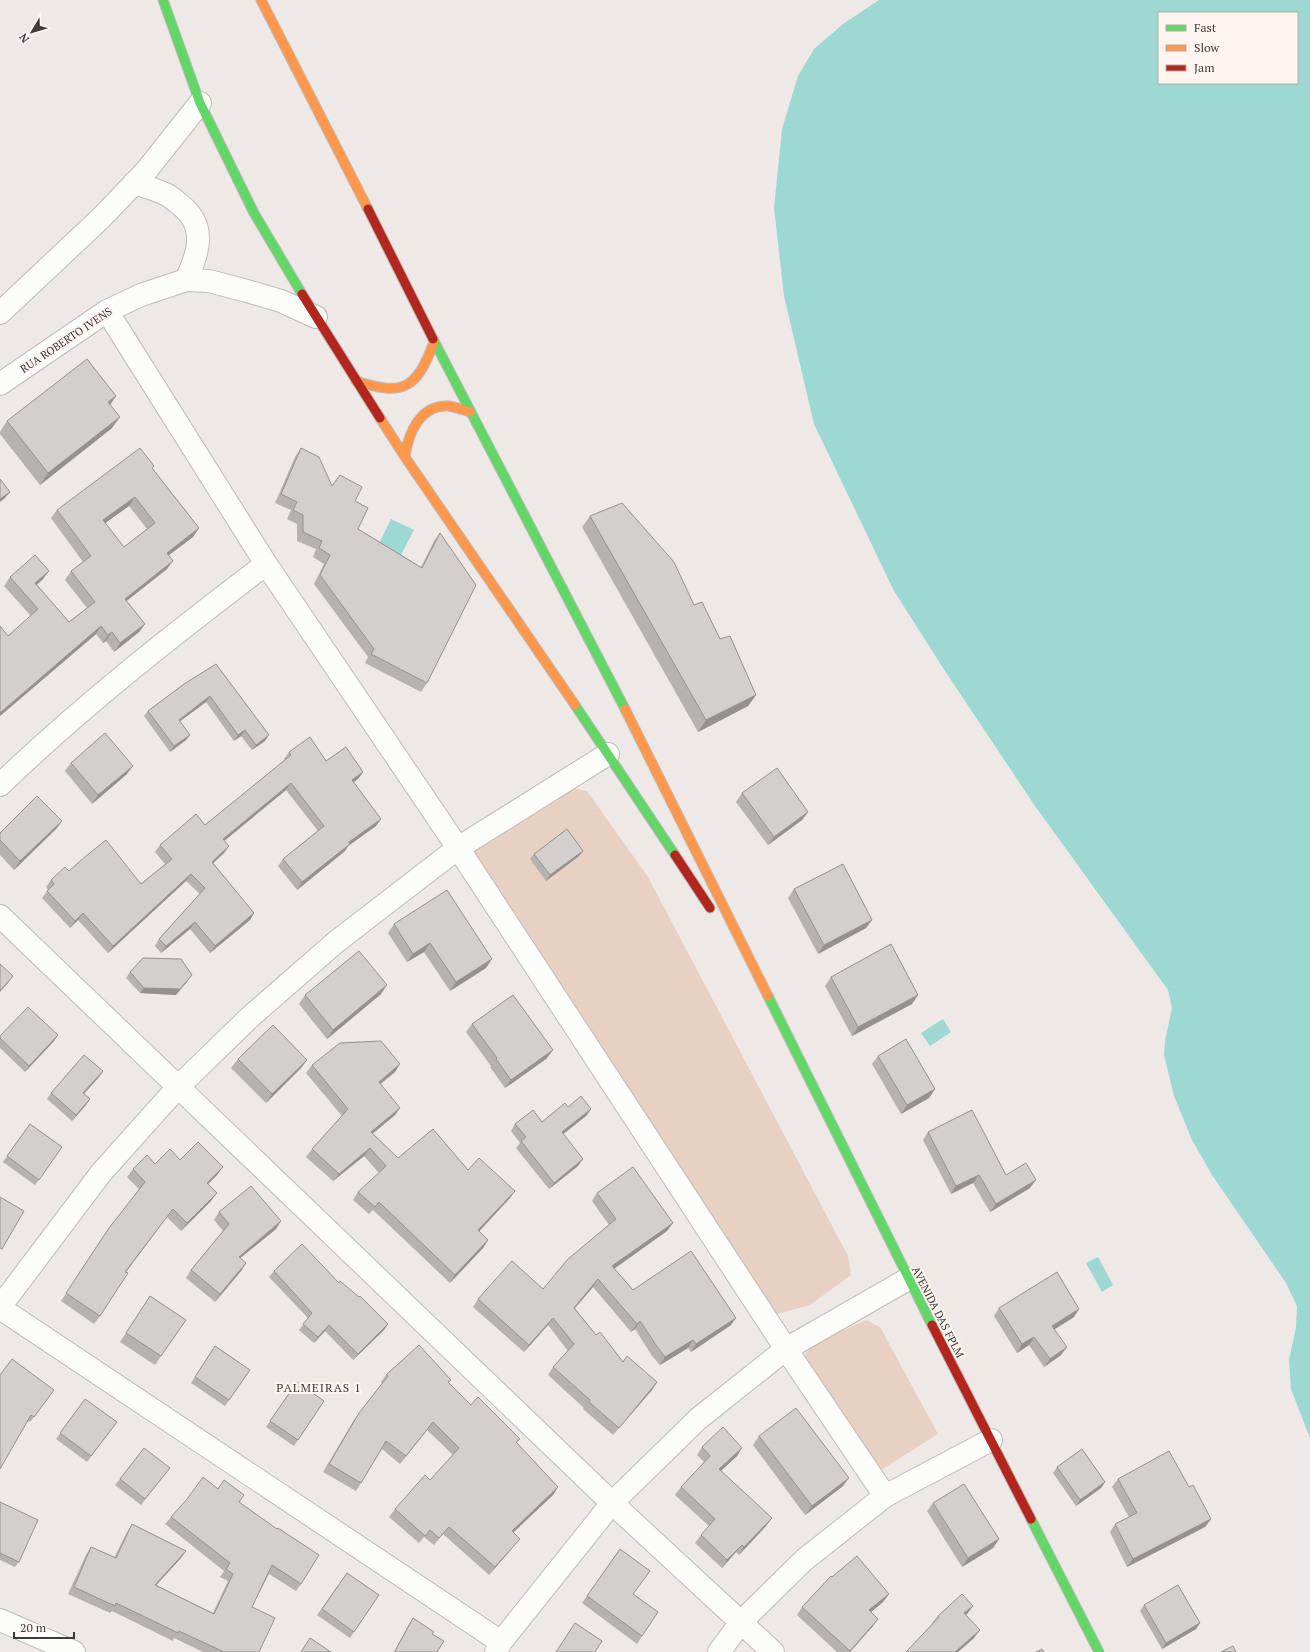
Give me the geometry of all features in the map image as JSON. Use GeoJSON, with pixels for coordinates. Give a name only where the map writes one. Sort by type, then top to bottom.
{"type":"FeatureCollection","features":[{"type":"Feature","properties":{"kind":"street"},"geometry":{"type":"LineString","coordinates":[[163,0],[200,103],[254,213],[316,317],[405,457],[608,754],[716,917]]}},
{"type":"Feature","properties":{"kind":"street"},"geometry":{"type":"LineString","coordinates":[[261,0],[342,157],[434,342],[631,721],[760,982]]}},
{"type":"Feature","properties":{"kind":"street"},"geometry":{"type":"LineString","coordinates":[[0,313],[101,218],[134,183],[200,103]]}},
{"type":"Feature","properties":{"kind":"street"},"geometry":{"type":"LineString","coordinates":[[134,183],[164,193],[184,208],[195,222],[199,237],[195,260],[186,280]]}},
{"type":"Feature","properties":{"kind":"street","name":"RUA ROBERTO IVENS"},"geometry":{"type":"LineString","coordinates":[[0,384],[107,311],[141,295],[186,280],[209,282],[247,291],[281,301],[316,317]]}},
{"type":"Feature","properties":{"kind":"street"},"geometry":{"type":"LineString","coordinates":[[107,311],[266,564],[458,848],[786,1349],[885,1496]]}},
{"type":"Feature","properties":{"kind":"street"},"geometry":{"type":"LineString","coordinates":[[356,381],[373,388],[392,389],[406,386],[419,376],[428,362],[434,342]]}},
{"type":"Feature","properties":{"kind":"street"},"geometry":{"type":"LineString","coordinates":[[405,457],[406,445],[410,431],[417,419],[427,412],[449,406],[470,412]]}},
{"type":"Feature","properties":{"kind":"street"},"geometry":{"type":"LineString","coordinates":[[0,785],[30,755],[125,674],[266,564]]}},
{"type":"Feature","properties":{"kind":"street"},"geometry":{"type":"LineString","coordinates":[[608,754],[458,848],[336,942],[250,1017],[178,1087],[101,1173],[0,1307],[498,1647],[612,1503],[698,1419],[786,1349],[908,1279]]}},
{"type":"Feature","properties":{"kind":"street"},"geometry":{"type":"LineString","coordinates":[[0,916],[612,1503],[773,1652]]}},
{"type":"Feature","properties":{"kind":"street"},"geometry":{"type":"LineString","coordinates":[[725,930],[760,982]]}},
{"type":"Feature","properties":{"kind":"street","name":"AVENIDA DAS FPLM"},"geometry":{"type":"LineString","coordinates":[[760,982],[908,1279],[1099,1652]]}},
{"type":"Feature","properties":{"kind":"street"},"geometry":{"type":"LineString","coordinates":[[719,1652],[741,1622],[804,1560],[885,1496],[991,1440]]}},
{"type":"Feature","properties":{"kind":"street"},"geometry":{"type":"LineString","coordinates":[[0,1620],[74,1652]]}},
{"type":"Feature","properties":{"kind":"shaded area"},"geometry":{"type":"Polygon","coordinates":[[[562,787],[587,791],[648,877],[848,1256],[851,1275],[810,1305],[777,1314],[760,1296],[471,857],[479,838],[562,787]]]}},
{"type":"Feature","properties":{"kind":"shaded area"},"geometry":{"type":"Polygon","coordinates":[[[866,1320],[880,1327],[938,1434],[881,1470],[864,1456],[802,1359],[812,1345],[866,1320]]]}},
{"type":"Feature","properties":{"kind":"water"},"geometry":{"type":"Polygon","coordinates":[[[879,0],[1310,0],[1310,1438],[1291,1389],[1289,1360],[1296,1327],[1297,1306],[1286,1283],[1212,1175],[1192,1140],[1174,1096],[1164,1055],[1165,1041],[1172,1008],[1168,990],[1035,806],[945,671],[894,591],[814,424],[784,296],[774,208],[782,129],[798,76],[814,49],[843,24],[879,0]]]}},
{"type":"Feature","properties":{"kind":"water"},"geometry":{"type":"Polygon","coordinates":[[[391,519],[414,530],[399,559],[377,548],[391,519]]]}},
{"type":"Feature","properties":{"kind":"water"},"geometry":{"type":"Polygon","coordinates":[[[943,1019],[951,1032],[930,1046],[921,1033],[943,1019]]]}},
{"type":"Feature","properties":{"kind":"water"},"geometry":{"type":"Polygon","coordinates":[[[1098,1257],[1113,1285],[1102,1292],[1086,1263],[1098,1257]]]}},
{"type":"Feature","properties":{"kind":"building"},"geometry":{"type":"Polygon","coordinates":[[[87,359],[116,396],[108,402],[120,417],[48,473],[7,421],[87,359]]]}},
{"type":"Feature","properties":{"kind":"building"},"geometry":{"type":"Polygon","coordinates":[[[140,448],[154,466],[152,468],[199,528],[167,553],[173,561],[125,599],[145,624],[120,643],[112,632],[108,635],[101,626],[0,713],[0,626],[8,636],[38,609],[10,577],[35,555],[49,571],[35,583],[69,622],[95,602],[71,571],[91,556],[57,510],[140,448]],[[135,497],[103,520],[124,547],[155,523],[135,497]]]}},
{"type":"Feature","properties":{"kind":"building"},"geometry":{"type":"Polygon","coordinates":[[[301,448],[319,457],[332,486],[340,475],[362,487],[355,501],[368,508],[358,529],[422,568],[440,533],[476,585],[427,683],[371,654],[374,649],[320,575],[330,555],[319,548],[322,541],[303,532],[303,515],[293,510],[297,502],[281,494],[301,448]]]}},
{"type":"Feature","properties":{"kind":"building"},"geometry":{"type":"Polygon","coordinates":[[[0,479],[10,492],[0,499],[0,479]]]}},
{"type":"Feature","properties":{"kind":"building"},"geometry":{"type":"Polygon","coordinates":[[[622,503],[674,562],[694,605],[702,602],[720,639],[730,636],[756,695],[706,720],[590,516],[622,503]]]}},
{"type":"Feature","properties":{"kind":"building"},"geometry":{"type":"Polygon","coordinates":[[[216,664],[269,735],[256,745],[245,730],[238,735],[210,696],[179,720],[190,735],[174,746],[148,711],[184,684],[216,664]]]}},
{"type":"Feature","properties":{"kind":"building"},"geometry":{"type":"Polygon","coordinates":[[[105,733],[133,766],[98,795],[71,763],[105,733]]]}},
{"type":"Feature","properties":{"kind":"building"},"geometry":{"type":"Polygon","coordinates":[[[310,737],[326,761],[346,747],[363,772],[352,780],[381,819],[349,842],[350,844],[302,882],[283,859],[324,826],[291,783],[223,839],[229,846],[212,862],[254,913],[215,946],[195,922],[166,946],[159,939],[205,888],[191,874],[113,946],[83,913],[75,921],[47,891],[54,884],[51,880],[65,867],[69,871],[106,840],[141,884],[172,859],[160,845],[196,814],[205,825],[291,755],[289,752],[310,737]]]}},
{"type":"Feature","properties":{"kind":"building"},"geometry":{"type":"Polygon","coordinates":[[[777,768],[808,812],[774,837],[742,793],[777,768]]]}},
{"type":"Feature","properties":{"kind":"building"},"geometry":{"type":"Polygon","coordinates":[[[37,796],[62,821],[20,861],[0,840],[0,833],[37,796]]]}},
{"type":"Feature","properties":{"kind":"building"},"geometry":{"type":"Polygon","coordinates":[[[567,829],[583,851],[550,875],[534,854],[567,829]]]}},
{"type":"Feature","properties":{"kind":"building"},"geometry":{"type":"Polygon","coordinates":[[[843,864],[872,920],[824,945],[794,889],[843,864]]]}},
{"type":"Feature","properties":{"kind":"building"},"geometry":{"type":"Polygon","coordinates":[[[447,890],[492,959],[456,982],[430,943],[413,954],[394,924],[447,890]]]}},
{"type":"Feature","properties":{"kind":"building"},"geometry":{"type":"Polygon","coordinates":[[[891,944],[918,995],[858,1027],[831,977],[891,944]]]}},
{"type":"Feature","properties":{"kind":"building"},"geometry":{"type":"Polygon","coordinates":[[[359,951],[387,985],[333,1030],[305,995],[359,951]]]}},
{"type":"Feature","properties":{"kind":"building"},"geometry":{"type":"Polygon","coordinates":[[[143,958],[181,959],[192,975],[180,989],[144,988],[130,972],[143,958]]]}},
{"type":"Feature","properties":{"kind":"building"},"geometry":{"type":"Polygon","coordinates":[[[0,964],[13,976],[0,991],[0,964]]]}},
{"type":"Feature","properties":{"kind":"building"},"geometry":{"type":"Polygon","coordinates":[[[513,995],[553,1050],[511,1080],[472,1024],[513,995]]]}},
{"type":"Feature","properties":{"kind":"building"},"geometry":{"type":"Polygon","coordinates":[[[28,1007],[58,1035],[29,1066],[0,1038],[0,1036],[28,1007]]]}},
{"type":"Feature","properties":{"kind":"building"},"geometry":{"type":"Polygon","coordinates":[[[273,1025],[307,1060],[272,1094],[238,1059],[273,1025]]]}},
{"type":"Feature","properties":{"kind":"building"},"geometry":{"type":"Polygon","coordinates":[[[906,1039],[935,1089],[907,1105],[878,1056],[906,1039]]]}},
{"type":"Feature","properties":{"kind":"building"},"geometry":{"type":"Polygon","coordinates":[[[381,1041],[400,1064],[379,1082],[400,1108],[371,1132],[398,1158],[433,1129],[468,1170],[479,1158],[515,1191],[478,1230],[488,1240],[455,1275],[379,1202],[375,1207],[358,1192],[386,1166],[370,1148],[339,1174],[312,1149],[348,1109],[312,1065],[340,1043],[381,1041]]]}},
{"type":"Feature","properties":{"kind":"building"},"geometry":{"type":"Polygon","coordinates":[[[84,1055],[103,1071],[83,1093],[90,1099],[76,1115],[51,1093],[84,1055]]]}},
{"type":"Feature","properties":{"kind":"building"},"geometry":{"type":"Polygon","coordinates":[[[581,1096],[591,1109],[562,1132],[583,1159],[554,1183],[521,1141],[526,1137],[515,1124],[533,1110],[542,1122],[565,1103],[568,1107],[581,1096]]]}},
{"type":"Feature","properties":{"kind":"building"},"geometry":{"type":"Polygon","coordinates":[[[972,1110],[1006,1175],[1026,1163],[1036,1180],[996,1204],[979,1175],[956,1186],[928,1132],[972,1110]]]}},
{"type":"Feature","properties":{"kind":"building"},"geometry":{"type":"Polygon","coordinates":[[[30,1124],[62,1147],[39,1180],[7,1156],[30,1124]]]}},
{"type":"Feature","properties":{"kind":"building"},"geometry":{"type":"Polygon","coordinates":[[[198,1142],[223,1167],[207,1183],[217,1193],[187,1223],[173,1209],[125,1272],[128,1273],[100,1316],[66,1293],[109,1228],[145,1182],[133,1169],[147,1155],[155,1164],[170,1149],[180,1160],[198,1142]]]}},
{"type":"Feature","properties":{"kind":"building"},"geometry":{"type":"Polygon","coordinates":[[[633,1167],[673,1223],[612,1266],[633,1290],[691,1251],[736,1318],[696,1344],[693,1340],[665,1357],[640,1321],[637,1324],[598,1279],[574,1308],[596,1335],[600,1332],[623,1362],[627,1356],[657,1382],[619,1428],[589,1402],[590,1400],[553,1367],[574,1344],[553,1318],[529,1345],[478,1299],[512,1261],[543,1289],[568,1259],[616,1219],[597,1193],[633,1167]]]}},
{"type":"Feature","properties":{"kind":"building"},"geometry":{"type":"Polygon","coordinates":[[[251,1186],[281,1221],[239,1257],[246,1263],[220,1294],[191,1270],[229,1224],[219,1212],[251,1186]]]}},
{"type":"Feature","properties":{"kind":"building"},"geometry":{"type":"Polygon","coordinates":[[[0,1197],[24,1211],[2,1249],[0,1248],[0,1197]]]}},
{"type":"Feature","properties":{"kind":"building"},"geometry":{"type":"Polygon","coordinates":[[[302,1244],[339,1283],[340,1281],[359,1297],[360,1296],[388,1324],[358,1354],[329,1325],[318,1337],[303,1324],[312,1313],[274,1271],[302,1244]]]}},
{"type":"Feature","properties":{"kind":"building"},"geometry":{"type":"Polygon","coordinates":[[[1057,1272],[1079,1309],[1052,1326],[1067,1347],[1050,1359],[1034,1337],[1022,1344],[999,1308],[1057,1272]]]}},
{"type":"Feature","properties":{"kind":"building"},"geometry":{"type":"Polygon","coordinates":[[[150,1296],[186,1320],[161,1356],[126,1333],[150,1296]]]}},
{"type":"Feature","properties":{"kind":"building"},"geometry":{"type":"Polygon","coordinates":[[[419,1345],[451,1380],[448,1382],[471,1405],[478,1397],[520,1439],[516,1442],[558,1487],[512,1531],[520,1539],[495,1567],[449,1527],[439,1538],[430,1530],[425,1536],[395,1509],[425,1475],[430,1480],[459,1448],[433,1422],[406,1456],[386,1441],[361,1483],[329,1464],[359,1413],[388,1376],[386,1375],[419,1345]]]}},
{"type":"Feature","properties":{"kind":"building"},"geometry":{"type":"Polygon","coordinates":[[[215,1346],[250,1370],[229,1400],[195,1377],[215,1346]]]}},
{"type":"Feature","properties":{"kind":"building"},"geometry":{"type":"Polygon","coordinates":[[[12,1359],[54,1390],[34,1417],[31,1415],[0,1469],[0,1375],[12,1359]]]}},
{"type":"Feature","properties":{"kind":"building"},"geometry":{"type":"Polygon","coordinates":[[[297,1382],[324,1401],[298,1440],[270,1421],[297,1382]]]}},
{"type":"Feature","properties":{"kind":"building"},"geometry":{"type":"Polygon","coordinates":[[[85,1399],[117,1422],[91,1456],[60,1433],[85,1399]]]}},
{"type":"Feature","properties":{"kind":"building"},"geometry":{"type":"Polygon","coordinates":[[[796,1408],[849,1478],[812,1506],[759,1436],[796,1408]]]}},
{"type":"Feature","properties":{"kind":"building"},"geometry":{"type":"Polygon","coordinates":[[[723,1427],[742,1448],[719,1469],[772,1518],[744,1547],[742,1545],[727,1560],[701,1535],[715,1519],[681,1487],[710,1456],[702,1447],[723,1427]]]}},
{"type":"Feature","properties":{"kind":"building"},"geometry":{"type":"Polygon","coordinates":[[[144,1448],[170,1468],[145,1499],[120,1479],[144,1448]]]}},
{"type":"Feature","properties":{"kind":"building"},"geometry":{"type":"Polygon","coordinates":[[[1082,1449],[1105,1482],[1080,1500],[1057,1467],[1082,1449]]]}},
{"type":"Feature","properties":{"kind":"building"},"geometry":{"type":"Polygon","coordinates":[[[1169,1451],[1189,1487],[1193,1485],[1211,1519],[1133,1559],[1115,1524],[1137,1513],[1118,1479],[1169,1451]]]}},
{"type":"Feature","properties":{"kind":"building"},"geometry":{"type":"Polygon","coordinates":[[[203,1477],[218,1489],[224,1480],[244,1495],[239,1502],[277,1529],[278,1528],[319,1555],[301,1584],[272,1565],[252,1607],[275,1618],[259,1652],[224,1652],[179,1631],[178,1633],[116,1603],[115,1606],[74,1587],[91,1547],[116,1558],[132,1524],[186,1551],[155,1585],[214,1614],[233,1574],[226,1569],[230,1563],[171,1517],[187,1499],[203,1477]]]}},
{"type":"Feature","properties":{"kind":"building"},"geometry":{"type":"Polygon","coordinates":[[[964,1484],[999,1539],[968,1558],[933,1503],[964,1484]]]}},
{"type":"Feature","properties":{"kind":"building"},"geometry":{"type":"Polygon","coordinates":[[[0,1502],[38,1520],[19,1562],[0,1553],[0,1502]]]}},
{"type":"Feature","properties":{"kind":"building"},"geometry":{"type":"Polygon","coordinates":[[[620,1549],[650,1571],[633,1594],[658,1612],[642,1636],[587,1596],[620,1549]]]}},
{"type":"Feature","properties":{"kind":"building"},"geometry":{"type":"Polygon","coordinates":[[[857,1556],[889,1594],[869,1610],[878,1619],[850,1651],[802,1607],[831,1576],[832,1577],[857,1556]]]}},
{"type":"Feature","properties":{"kind":"building"},"geometry":{"type":"Polygon","coordinates":[[[347,1573],[379,1595],[354,1632],[322,1609],[347,1573]]]}},
{"type":"Feature","properties":{"kind":"building"},"geometry":{"type":"Polygon","coordinates":[[[1178,1585],[1200,1623],[1166,1643],[1144,1605],[1178,1585]]]}},
{"type":"Feature","properties":{"kind":"building"},"geometry":{"type":"Polygon","coordinates":[[[962,1594],[973,1606],[964,1613],[980,1630],[955,1652],[906,1652],[939,1617],[938,1616],[962,1594]]]}},
{"type":"Feature","properties":{"kind":"building"},"geometry":{"type":"Polygon","coordinates":[[[413,1618],[434,1632],[432,1634],[444,1641],[437,1652],[395,1651],[413,1618]]]}},
{"type":"Feature","properties":{"kind":"building"},"geometry":{"type":"Polygon","coordinates":[[[575,1623],[602,1641],[595,1652],[556,1652],[575,1623]]]}},
{"type":"Feature","properties":{"kind":"building"},"geometry":{"type":"Polygon","coordinates":[[[310,1638],[331,1652],[301,1652],[310,1638]]]}},
{"type":"Feature","properties":{"kind":"building"},"geometry":{"type":"Polygon","coordinates":[[[1233,1646],[1236,1652],[1221,1652],[1233,1646]]]}},
{"type":"Feature","properties":{"kind":"building"},"geometry":{"type":"Polygon","coordinates":[[[1042,1649],[1044,1652],[1036,1652],[1042,1649]]]}},
{"type":"Feature","properties":{"kind":"traffic: fast"},"geometry":{"type":"LineString","coordinates":[[163,0],[200,103],[254,213],[302,294]]}},
{"type":"Feature","properties":{"kind":"traffic: fast"},"geometry":{"type":"LineString","coordinates":[[433,339],[625,709]]}},
{"type":"Feature","properties":{"kind":"traffic: fast"},"geometry":{"type":"LineString","coordinates":[[575,705],[675,855]]}},
{"type":"Feature","properties":{"kind":"traffic: fast"},"geometry":{"type":"LineString","coordinates":[[768,996],[932,1325]]}},
{"type":"Feature","properties":{"kind":"traffic: fast"},"geometry":{"type":"LineString","coordinates":[[1031,1519],[1099,1652]]}},
{"type":"Feature","properties":{"kind":"traffic: slow"},"geometry":{"type":"LineString","coordinates":[[261,0],[368,209]]}},
{"type":"Feature","properties":{"kind":"traffic: slow"},"geometry":{"type":"LineString","coordinates":[[356,381],[372,386],[386,388],[397,388],[407,385],[415,379],[421,370],[428,358],[434,342]]}},
{"type":"Feature","properties":{"kind":"traffic: slow"},"geometry":{"type":"LineString","coordinates":[[405,457],[409,439],[417,422],[430,410],[449,406],[470,412]]}},
{"type":"Feature","properties":{"kind":"traffic: slow"},"geometry":{"type":"LineString","coordinates":[[380,418],[405,457],[575,705]]}},
{"type":"Feature","properties":{"kind":"traffic: slow"},"geometry":{"type":"LineString","coordinates":[[625,709],[768,996]]}},
{"type":"Feature","properties":{"kind":"traffic: jam"},"geometry":{"type":"LineString","coordinates":[[368,209],[433,339]]}},
{"type":"Feature","properties":{"kind":"traffic: jam"},"geometry":{"type":"LineString","coordinates":[[302,294],[380,418]]}},
{"type":"Feature","properties":{"kind":"traffic: jam"},"geometry":{"type":"LineString","coordinates":[[675,855],[710,908]]}},
{"type":"Feature","properties":{"kind":"traffic: jam"},"geometry":{"type":"LineString","coordinates":[[932,1325],[1031,1519]]}},
{"type":"Feature","properties":{"kind":"district","name":"PALMEIRAS 1"},"geometry":{"type":"Point","coordinates":[319,1388]}}]}
